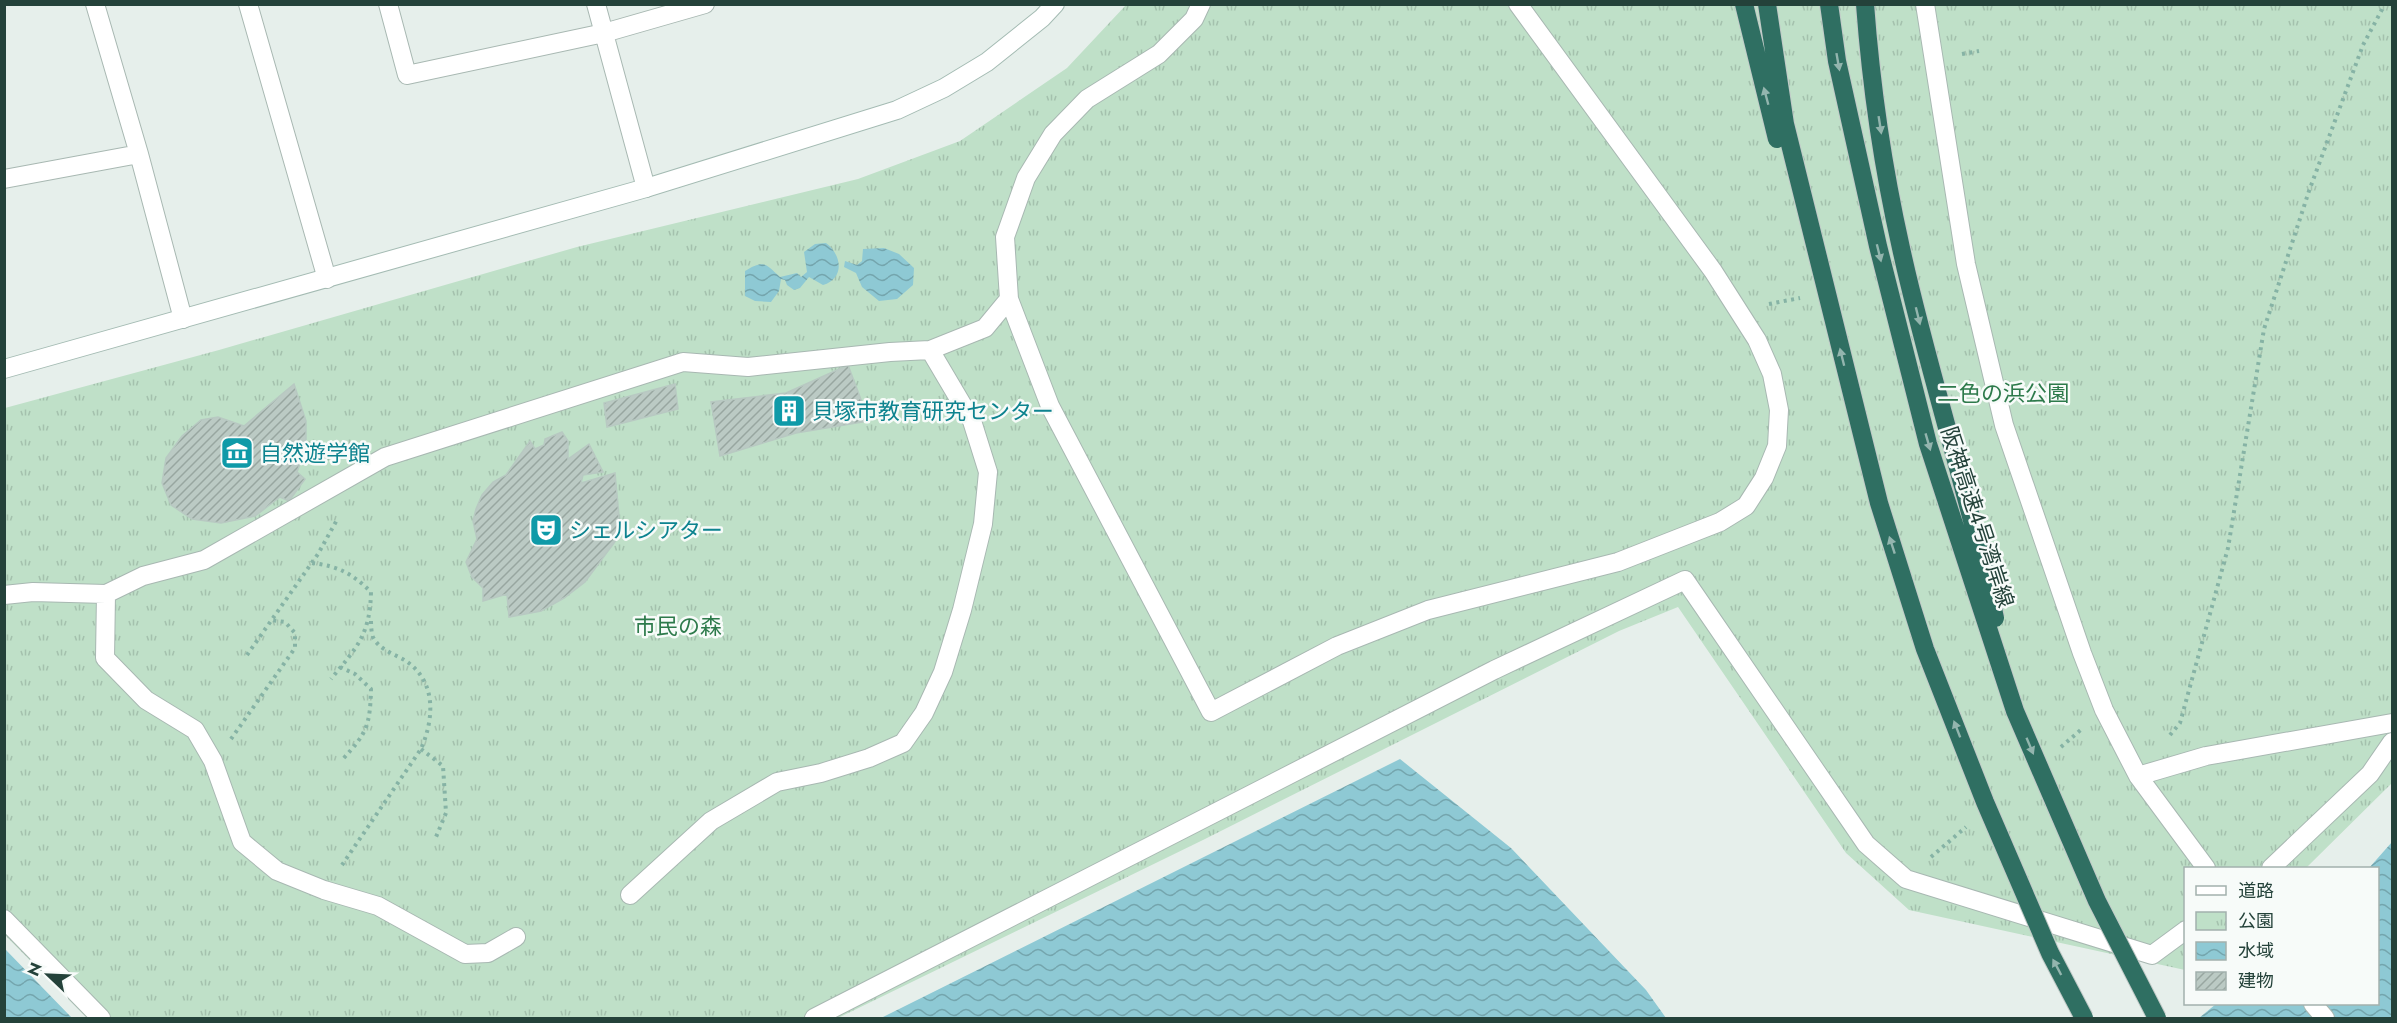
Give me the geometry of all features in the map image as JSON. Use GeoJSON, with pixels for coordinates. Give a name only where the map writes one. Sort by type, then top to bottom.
{"type":"FeatureCollection","features":[{"type":"Feature","properties":{"kind":"highway"},"geometry":{"type":"LineString","coordinates":[[1744,4],[1790,186],[1831,313]]}},
{"type":"Feature","properties":{"kind":"highway"},"geometry":{"type":"LineString","coordinates":[[1767,4],[1785,124],[1879,503],[1925,649],[1985,802],[2045,942],[2084,1018]]}},
{"type":"Feature","properties":{"kind":"highway","name":"阪神高速4号湾岸線"},"geometry":{"type":"LineString","coordinates":[[1830,4],[1837,61],[1878,246],[1928,444],[2015,711],[2097,901],[2157,1018]]}},
{"type":"Feature","properties":{"kind":"highway"},"geometry":{"type":"LineString","coordinates":[[1865,4],[1869,58],[1900,247],[1981,548],[2015,711]]}},
{"type":"Feature","properties":{"kind":"street"},"geometry":{"type":"LineString","coordinates":[[95,4],[139,153],[183,319]]}},
{"type":"Feature","properties":{"kind":"street"},"geometry":{"type":"LineString","coordinates":[[248,4],[327,279]]}},
{"type":"Feature","properties":{"kind":"street"},"geometry":{"type":"LineString","coordinates":[[388,4],[407,75],[604,33],[705,4]]}},
{"type":"Feature","properties":{"kind":"street"},"geometry":{"type":"LineString","coordinates":[[596,4],[646,188]]}},
{"type":"Feature","properties":{"kind":"street"},"geometry":{"type":"LineString","coordinates":[[4,369],[646,188],[897,110],[944,88],[987,62],[1042,18],[1055,4]]}},
{"type":"Feature","properties":{"kind":"street"},"geometry":{"type":"LineString","coordinates":[[1201,4],[1194,19],[1159,54],[1087,99],[1053,134],[1026,178],[1005,237],[1008,299],[1050,406],[1211,712],[1337,646],[1428,610],[1618,562],[1720,522],[1746,506],[1764,478],[1777,446],[1779,410],[1772,374],[1757,340],[1713,271],[1518,4]]}},
{"type":"Feature","properties":{"kind":"street"},"geometry":{"type":"LineString","coordinates":[[1925,4],[1966,264],[2004,425],[2082,653],[2104,710],[2138,776],[2165,816],[2205,867]]}},
{"type":"Feature","properties":{"kind":"street"},"geometry":{"type":"LineString","coordinates":[[4,179],[139,153]]}},
{"type":"Feature","properties":{"kind":"street"},"geometry":{"type":"LineString","coordinates":[[4,595],[33,592],[106,594],[143,576],[204,560],[385,457],[683,362],[748,367],[930,350],[985,328],[1008,299]]}},
{"type":"Feature","properties":{"kind":"street"},"geometry":{"type":"LineString","coordinates":[[630,895],[711,821],[777,782],[850,764],[903,743],[924,713],[943,672],[962,610],[983,524],[988,472],[972,421],[930,350]]}},
{"type":"Feature","properties":{"kind":"street"},"geometry":{"type":"LineString","coordinates":[[814,1018],[1494,670],[1685,580],[1866,843],[1906,879],[2152,955],[2184,931]]}},
{"type":"Feature","properties":{"kind":"street"},"geometry":{"type":"LineString","coordinates":[[106,594],[105,658],[146,699],[195,730],[213,761],[242,842],[277,871],[324,890],[378,906],[465,954],[488,953],[516,937]]}},
{"type":"Feature","properties":{"kind":"street"},"geometry":{"type":"LineString","coordinates":[[2138,776],[2206,756],[2392,723]]}},
{"type":"Feature","properties":{"kind":"street"},"geometry":{"type":"LineString","coordinates":[[2272,867],[2370,774],[2392,742]]}},
{"type":"Feature","properties":{"kind":"street"},"geometry":{"type":"LineString","coordinates":[[4,919],[101,1018]]}},
{"type":"Feature","properties":{"kind":"street"},"geometry":{"type":"LineString","coordinates":[[2314,1005],[2325,1018]]}},
{"type":"Feature","properties":{"kind":"path"},"geometry":{"type":"LineString","coordinates":[[2138,776],[2180,723],[2228,548],[2264,329],[2310,191],[2363,45],[2385,4]]}},
{"type":"Feature","properties":{"kind":"path"},"geometry":{"type":"LineString","coordinates":[[1956,54],[1979,51]]}},
{"type":"Feature","properties":{"kind":"path"},"geometry":{"type":"LineString","coordinates":[[247,655],[312,563],[344,507],[353,475]]}},
{"type":"Feature","properties":{"kind":"path"},"geometry":{"type":"LineString","coordinates":[[312,563],[332,565],[353,574],[372,592],[373,636],[385,650],[407,662],[423,677],[431,700],[429,730],[421,749],[324,890]]}},
{"type":"Feature","properties":{"kind":"path"},"geometry":{"type":"LineString","coordinates":[[331,679],[363,641],[371,618]]}},
{"type":"Feature","properties":{"kind":"path"},"geometry":{"type":"LineString","coordinates":[[213,761],[240,729],[295,648],[295,633],[285,622],[271,620]]}},
{"type":"Feature","properties":{"kind":"path"},"geometry":{"type":"LineString","coordinates":[[340,667],[355,674],[371,689],[370,710],[364,736],[342,760]]}},
{"type":"Feature","properties":{"kind":"path"},"geometry":{"type":"LineString","coordinates":[[421,749],[444,766],[446,813],[436,837]]}},
{"type":"Feature","properties":{"kind":"green space"},"geometry":{"type":"Polygon","coordinates":[[[1126,5],[2392,5],[2392,783],[2307,867],[2184,867],[2184,970],[1909,910],[1846,853],[1678,607],[1619,631],[1205,839],[838,1018],[87,1018],[5,935],[5,408],[219,350],[577,247],[858,179],[960,141],[1067,68],[1126,5]]]}},
{"type":"Feature","properties":{"kind":"water"},"geometry":{"type":"Polygon","coordinates":[[[826,243],[835,254],[839,266],[838,272],[830,282],[823,285],[809,277],[800,288],[794,290],[787,285],[785,280],[781,279],[779,291],[771,302],[755,301],[745,296],[745,271],[761,264],[768,266],[780,277],[797,273],[801,277],[807,272],[804,252],[815,244],[826,243]]]}},
{"type":"Feature","properties":{"kind":"water"},"geometry":{"type":"Polygon","coordinates":[[[884,248],[899,254],[914,268],[913,285],[897,299],[879,301],[862,287],[856,273],[844,267],[845,261],[857,265],[862,261],[863,249],[884,248]]]}},
{"type":"Feature","properties":{"kind":"water"},"geometry":{"type":"Polygon","coordinates":[[[1400,759],[1511,848],[1646,990],[1666,1018],[881,1018],[1400,759]]]}},
{"type":"Feature","properties":{"kind":"water"},"geometry":{"type":"Polygon","coordinates":[[[2392,842],[2392,1018],[2199,1018],[2215,1005],[2379,1005],[2379,867],[2370,867],[2392,842]]]}},
{"type":"Feature","properties":{"kind":"water"},"geometry":{"type":"Polygon","coordinates":[[[5,949],[72,1018],[5,1018],[5,949]]]}},
{"type":"Feature","properties":{"kind":"building","name":"貝塚市教育研究センター"},"geometry":{"type":"Polygon","coordinates":[[[848,365],[869,421],[796,433],[720,456],[711,402],[786,393],[848,365]]]}},
{"type":"Feature","properties":{"kind":"building","name":"自然遊学館"},"geometry":{"type":"Polygon","coordinates":[[[294,384],[306,421],[306,447],[297,472],[305,479],[289,501],[280,497],[255,516],[221,523],[192,519],[171,505],[162,483],[166,458],[182,436],[201,420],[218,417],[244,426],[294,384]]]}},
{"type":"Feature","properties":{"kind":"building"},"geometry":{"type":"Polygon","coordinates":[[[675,384],[678,409],[607,427],[604,403],[675,384]]]}},
{"type":"Feature","properties":{"kind":"building","name":"シェルシアター"},"geometry":{"type":"Polygon","coordinates":[[[562,432],[568,441],[568,459],[589,444],[603,472],[583,475],[581,483],[615,473],[619,516],[617,539],[585,582],[564,598],[541,611],[509,617],[507,594],[483,601],[483,588],[472,577],[466,562],[477,539],[473,521],[476,509],[482,495],[493,482],[506,475],[530,441],[535,449],[544,445],[545,439],[562,432]]]}},
{"type":"Feature","properties":{"kind":"place","name":"貝塚市教育研究センター"},"geometry":{"type":"Point","coordinates":[789,411]}},
{"type":"Feature","properties":{"kind":"place","name":"自然遊学館"},"geometry":{"type":"Point","coordinates":[237,453]}},
{"type":"Feature","properties":{"kind":"place","name":"シェルシアター"},"geometry":{"type":"Point","coordinates":[546,530]}},
{"type":"Feature","properties":{"kind":"park label","name":"二色の浜公園"},"geometry":{"type":"Point","coordinates":[2003,393]}},
{"type":"Feature","properties":{"kind":"park label","name":"市民の森"},"geometry":{"type":"Point","coordinates":[678,626]}}]}
